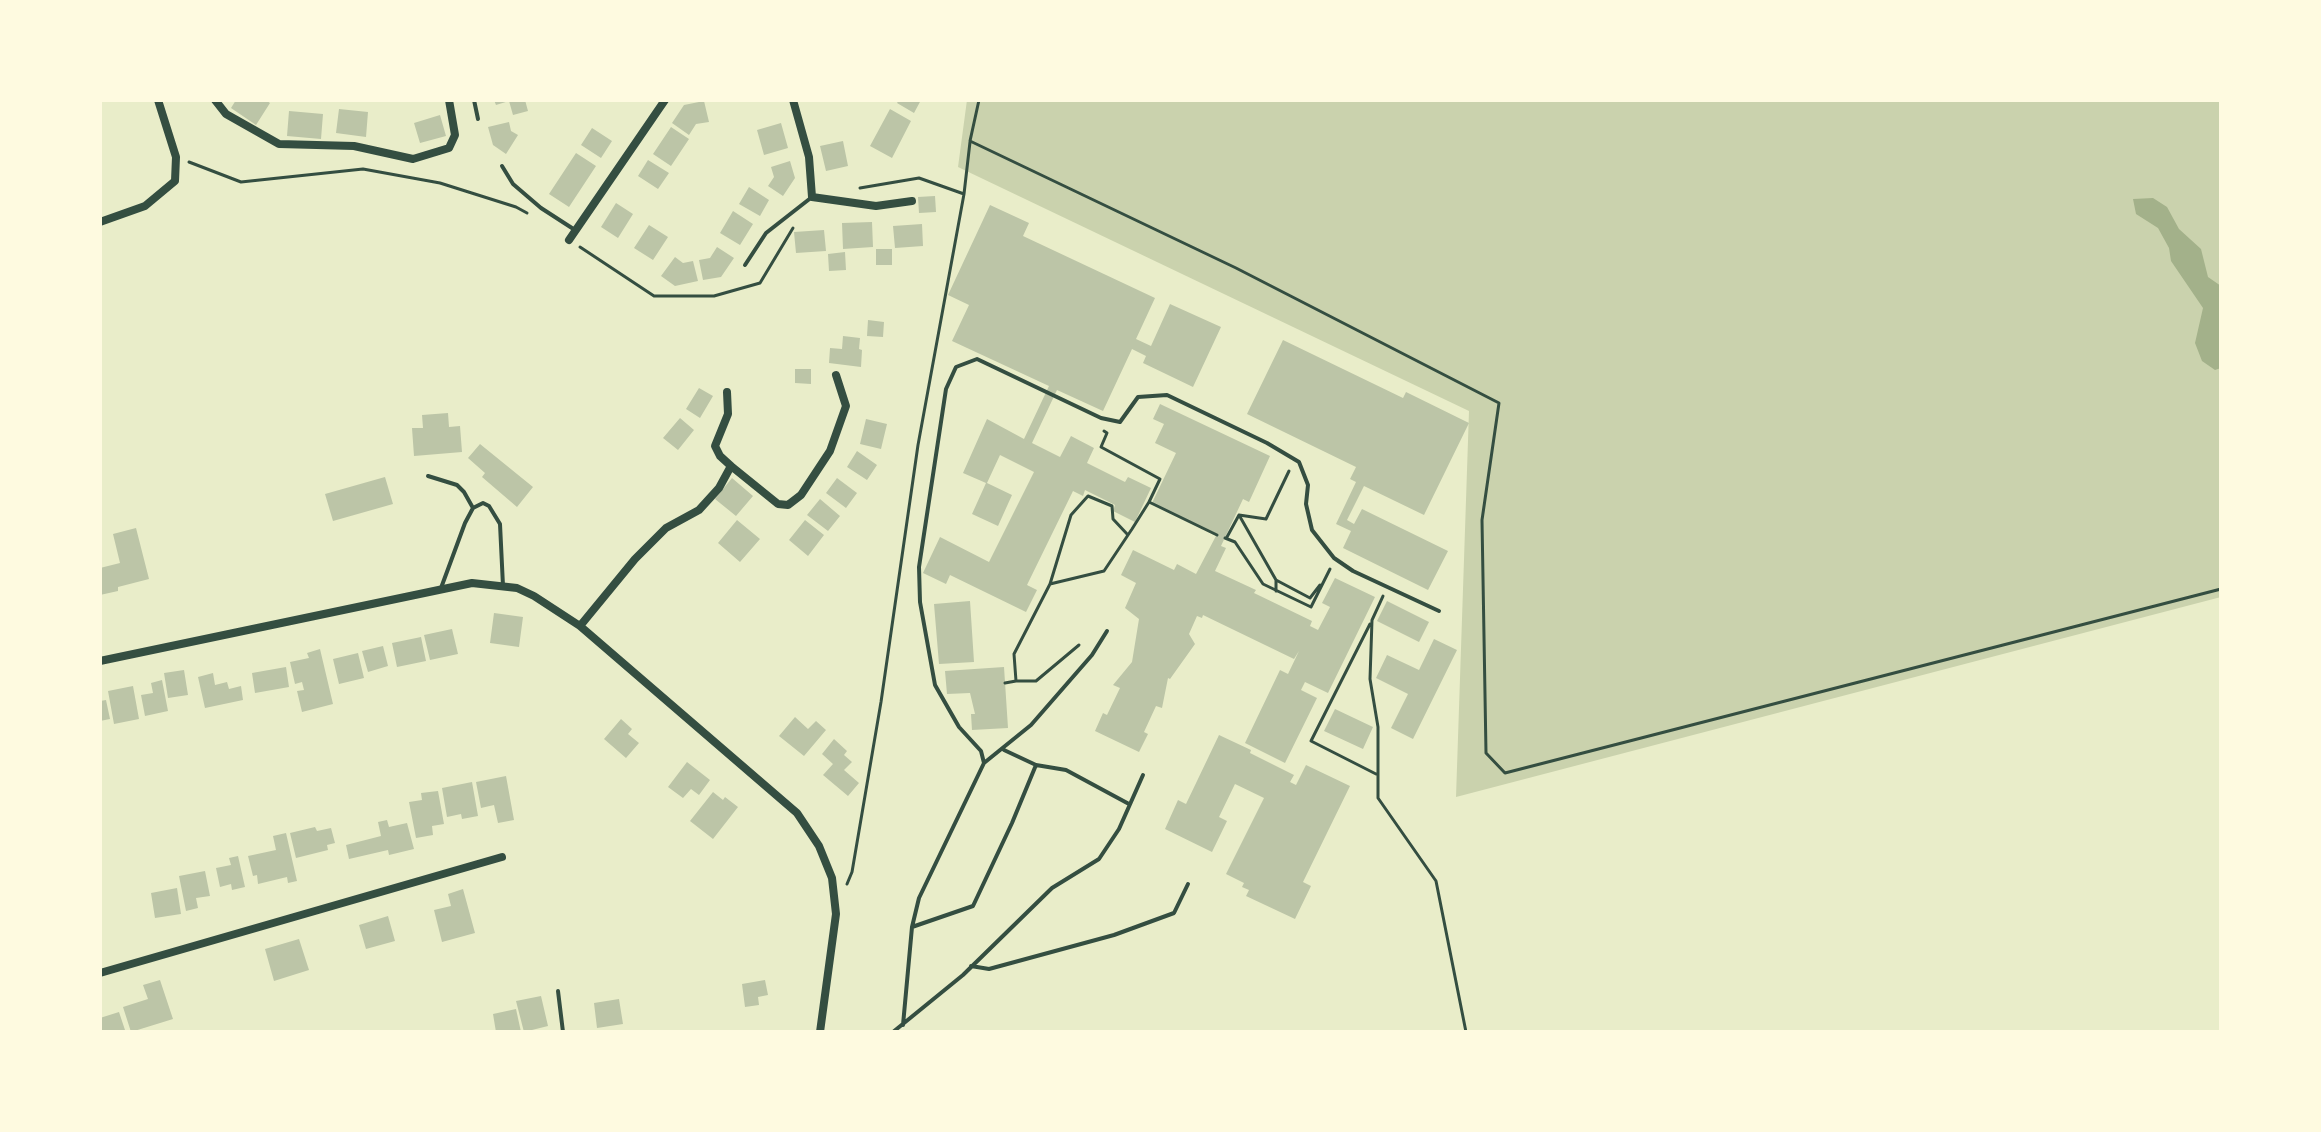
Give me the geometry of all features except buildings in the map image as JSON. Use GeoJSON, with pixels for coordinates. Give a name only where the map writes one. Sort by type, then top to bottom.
{"type":"FeatureCollection","features":[{"type":"Feature","properties":{"kind":"street"},"geometry":{"type":"LineString","coordinates":[[100,222],[145,206],[175,181],[176,157],[158,100]]}},
{"type":"Feature","properties":{"kind":"street"},"geometry":{"type":"LineString","coordinates":[[215,100],[226,114],[279,144],[354,146],[413,159],[449,148],[455,135],[449,100]]}},
{"type":"Feature","properties":{"kind":"street"},"geometry":{"type":"LineString","coordinates":[[569,240],[665,100]]}},
{"type":"Feature","properties":{"kind":"street"},"geometry":{"type":"LineString","coordinates":[[793,100],[809,157],[812,197],[876,206],[912,201]]}},
{"type":"Feature","properties":{"kind":"street"},"geometry":{"type":"LineString","coordinates":[[727,392],[728,414],[715,446],[731,466],[778,504],[788,505],[801,495],[830,451],[846,406],[836,375]]}},
{"type":"Feature","properties":{"kind":"street"},"geometry":{"type":"LineString","coordinates":[[580,626],[635,559],[666,528],[699,510],[719,488],[731,466]]}},
{"type":"Feature","properties":{"kind":"street"},"geometry":{"type":"LineString","coordinates":[[100,661],[472,583],[503,586],[534,596],[580,626],[797,813],[819,846],[832,878],[836,914],[820,1032]]}},
{"type":"Feature","properties":{"kind":"street"},"geometry":{"type":"LineString","coordinates":[[100,973],[502,857]]}},
{"type":"Feature","properties":{"kind":"lane"},"geometry":{"type":"LineString","coordinates":[[474,100],[478,119]]}},
{"type":"Feature","properties":{"kind":"lane"},"geometry":{"type":"LineString","coordinates":[[502,166],[513,184],[541,208],[575,230]]}},
{"type":"Feature","properties":{"kind":"lane"},"geometry":{"type":"LineString","coordinates":[[745,265],[766,233],[812,197]]}},
{"type":"Feature","properties":{"kind":"lane"},"geometry":{"type":"LineString","coordinates":[[984,763],[981,751],[959,727],[935,685],[920,602],[919,567],[946,389],[956,367],[977,359],[1101,418],[1120,422],[1138,397],[1167,395],[1267,443],[1299,462],[1308,485],[1306,504],[1312,530],[1334,558],[1439,611]]}},
{"type":"Feature","properties":{"kind":"lane"},"geometry":{"type":"LineString","coordinates":[[428,476],[457,485],[473,508]]}},
{"type":"Feature","properties":{"kind":"lane"},"geometry":{"type":"LineString","coordinates":[[441,588],[450,559],[473,508],[483,503],[489,506],[500,524],[503,586]]}},
{"type":"Feature","properties":{"kind":"lane"},"geometry":{"type":"LineString","coordinates":[[903,1025],[912,927],[928,877],[984,763],[1031,725],[1092,655],[1107,631]]}},
{"type":"Feature","properties":{"kind":"lane"},"geometry":{"type":"LineString","coordinates":[[1003,749],[1036,765],[1066,770],[1129,804]]}},
{"type":"Feature","properties":{"kind":"lane"},"geometry":{"type":"LineString","coordinates":[[912,927],[973,906],[1036,765]]}},
{"type":"Feature","properties":{"kind":"lane"},"geometry":{"type":"LineString","coordinates":[[893,1032],[971,966],[1052,888],[1099,859],[1119,829],[1143,775]]}},
{"type":"Feature","properties":{"kind":"lane"},"geometry":{"type":"LineString","coordinates":[[971,966],[989,969],[1114,935],[1174,913],[1188,884]]}},
{"type":"Feature","properties":{"kind":"lane"},"geometry":{"type":"LineString","coordinates":[[558,991],[563,1032]]}},
{"type":"Feature","properties":{"kind":"path"},"geometry":{"type":"LineString","coordinates":[[846,886],[852,872],[879,718],[918,445],[979,100]]}},
{"type":"Feature","properties":{"kind":"path"},"geometry":{"type":"LineString","coordinates":[[970,141],[1236,268],[1499,403],[1482,520],[1486,753],[1505,773],[2221,589]]}},
{"type":"Feature","properties":{"kind":"path"},"geometry":{"type":"LineString","coordinates":[[176,157],[241,182],[363,169],[440,183],[516,207],[529,215]]}},
{"type":"Feature","properties":{"kind":"path"},"geometry":{"type":"LineString","coordinates":[[837,202],[856,189],[919,178],[964,194]]}},
{"type":"Feature","properties":{"kind":"path"},"geometry":{"type":"LineString","coordinates":[[569,240],[654,296],[714,296],[760,283],[797,221]]}},
{"type":"Feature","properties":{"kind":"path"},"geometry":{"type":"LineString","coordinates":[[1050,584],[1104,571],[1149,502],[1160,479],[1101,447],[1107,433],[1094,426]]}},
{"type":"Feature","properties":{"kind":"path"},"geometry":{"type":"LineString","coordinates":[[1239,515],[1266,519],[1295,460]]}},
{"type":"Feature","properties":{"kind":"path"},"geometry":{"type":"LineString","coordinates":[[1016,681],[1014,654],[1050,584],[1071,515],[1088,496],[1112,506],[1113,519],[1128,535]]}},
{"type":"Feature","properties":{"kind":"path"},"geometry":{"type":"LineString","coordinates":[[1149,502],[1217,535]]}},
{"type":"Feature","properties":{"kind":"path"},"geometry":{"type":"LineString","coordinates":[[1239,515],[1226,538],[1235,542],[1263,584],[1311,607],[1334,558]]}},
{"type":"Feature","properties":{"kind":"path"},"geometry":{"type":"LineString","coordinates":[[1239,515],[1276,580],[1276,591]]}},
{"type":"Feature","properties":{"kind":"path"},"geometry":{"type":"LineString","coordinates":[[1276,580],[1310,598],[1325,578]]}},
{"type":"Feature","properties":{"kind":"path"},"geometry":{"type":"LineString","coordinates":[[1378,775],[1311,741],[1388,587]]}},
{"type":"Feature","properties":{"kind":"path"},"geometry":{"type":"LineString","coordinates":[[1372,620],[1370,679],[1378,727],[1378,798],[1436,881],[1466,1032]]}},
{"type":"Feature","properties":{"kind":"path"},"geometry":{"type":"LineString","coordinates":[[1005,683],[1036,681],[1079,645]]}},
{"type":"Feature","properties":{"kind":"shaded area"},"geometry":{"type":"Polygon","coordinates":[[[967,100],[2221,100],[2221,597],[1456,797],[1469,411],[958,167],[967,100]]]}},
{"type":"Feature","properties":{"kind":"shaded area"},"geometry":{"type":"Polygon","coordinates":[[[2153,198],[2167,207],[2179,229],[2201,249],[2208,277],[2221,286],[2221,368],[2215,370],[2202,361],[2195,343],[2203,308],[2171,261],[2169,248],[2158,228],[2136,214],[2133,199],[2153,198]]]}}]}
